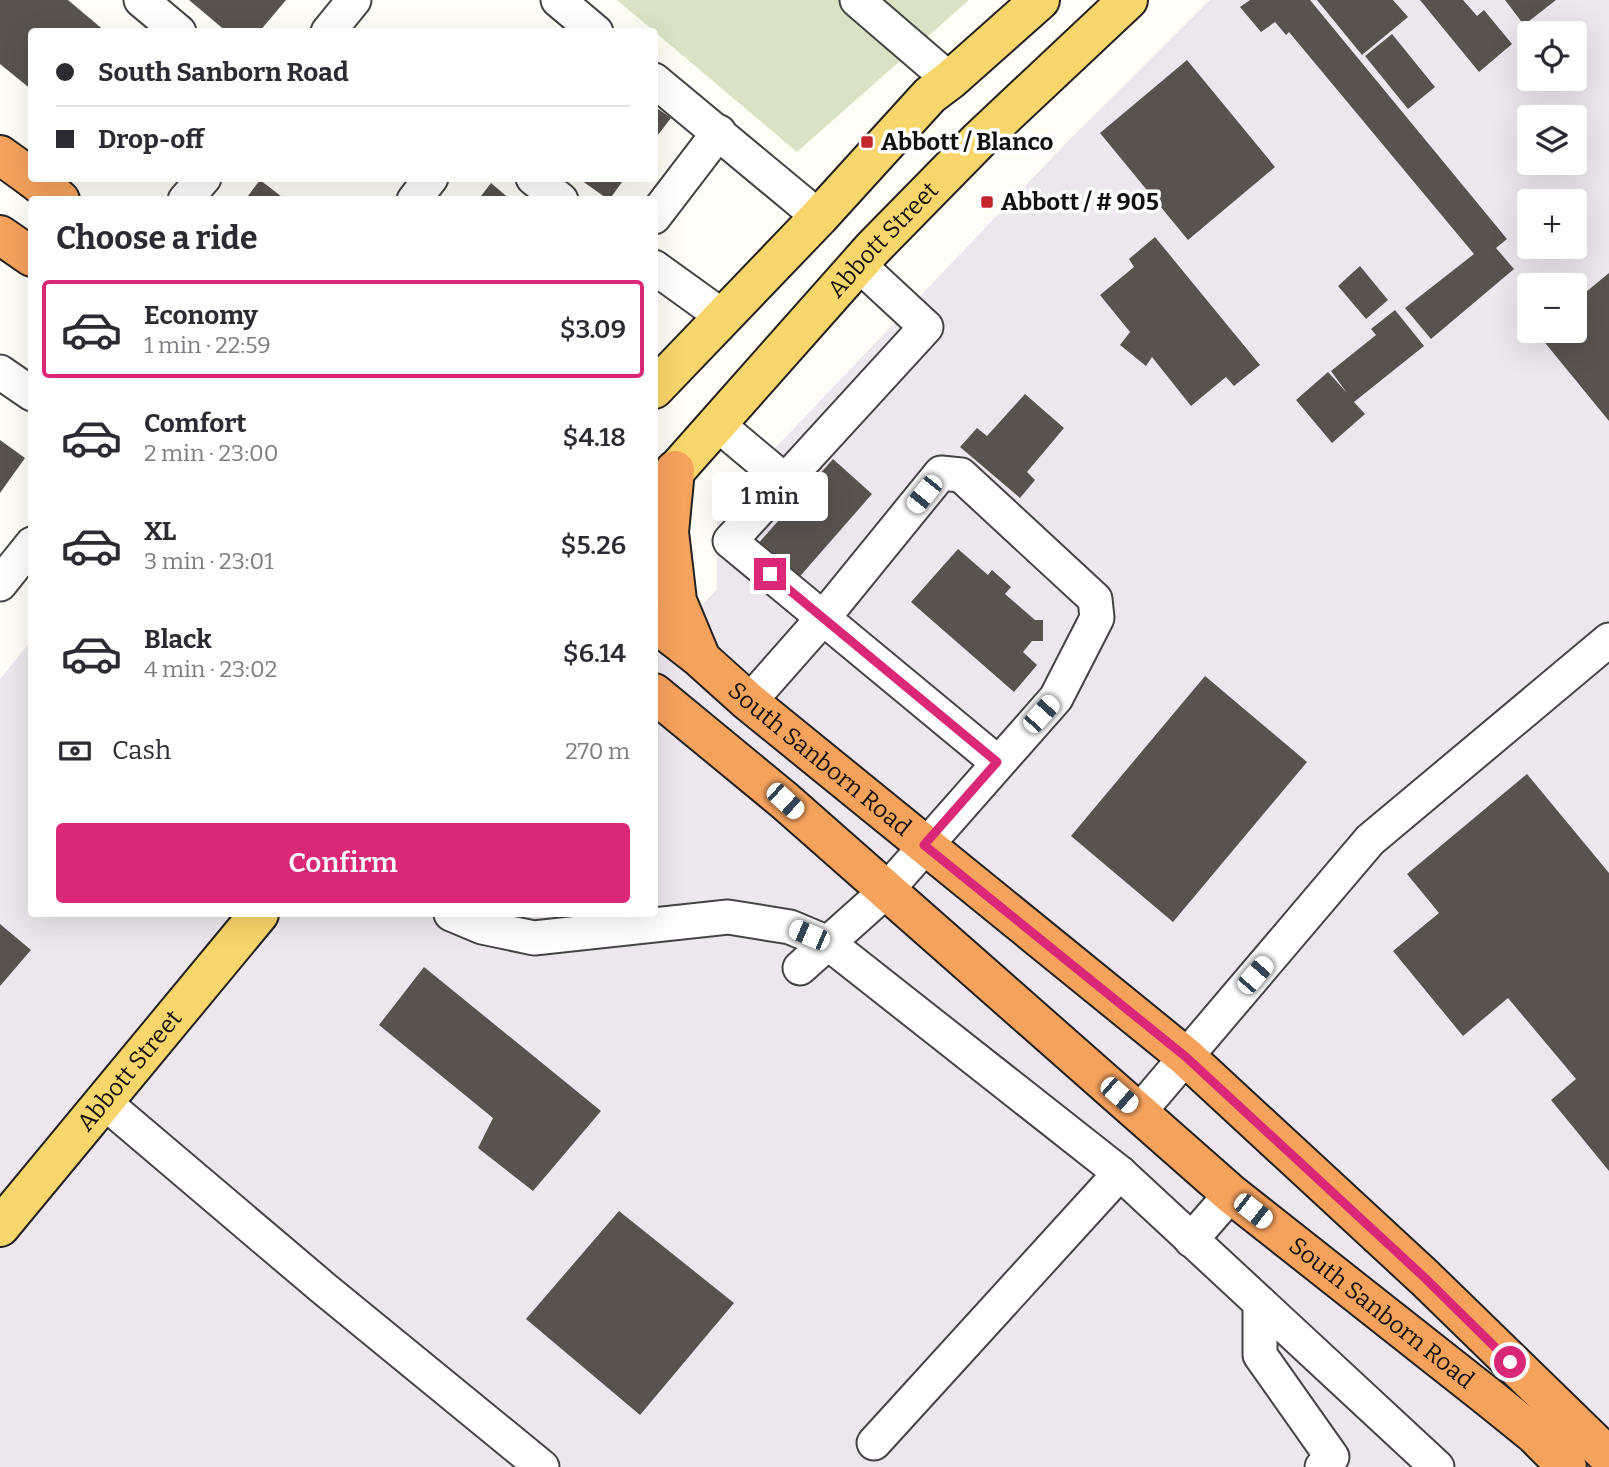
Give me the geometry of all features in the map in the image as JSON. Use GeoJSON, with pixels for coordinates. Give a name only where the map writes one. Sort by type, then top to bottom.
{"type":"FeatureCollection","features":[{"type":"Feature","properties":{"kind":"highway"},"geometry":{"type":"LineString","coordinates":[[0,155],[28,175]]}},
{"type":"Feature","properties":{"kind":"highway"},"geometry":{"type":"LineString","coordinates":[[37,182],[55,196]]}},
{"type":"Feature","properties":{"kind":"highway"},"geometry":{"type":"LineString","coordinates":[[0,235],[28,254]]}},
{"type":"Feature","properties":{"kind":"highway"},"geometry":{"type":"LineString","coordinates":[[665,482],[677,601],[701,658]]}},
{"type":"Feature","properties":{"kind":"highway","name":"South Sanborn Road"},"geometry":{"type":"LineString","coordinates":[[658,625],[701,658],[748,702],[1186,1057],[1556,1403],[1609,1457]]}},
{"type":"Feature","properties":{"kind":"highway","name":"South Sanborn Road"},"geometry":{"type":"LineString","coordinates":[[658,696],[785,801],[885,892],[1231,1194],[1534,1434],[1567,1467]]}},
{"type":"Feature","properties":{"kind":"main road"},"geometry":{"type":"LineString","coordinates":[[658,385],[819,217],[930,95],[1040,0]]}},
{"type":"Feature","properties":{"kind":"main road","name":"Abbott Street"},"geometry":{"type":"LineString","coordinates":[[665,482],[858,264],[979,140],[1128,0]]}},
{"type":"Feature","properties":{"kind":"main road","name":"Abbott Street"},"geometry":{"type":"LineString","coordinates":[[0,1227],[257,917]]}},
{"type":"Feature","properties":{"kind":"street"},"geometry":{"type":"LineString","coordinates":[[141,0],[174,28]]}},
{"type":"Feature","properties":{"kind":"street"},"geometry":{"type":"LineString","coordinates":[[331,28],[354,0]]}},
{"type":"Feature","properties":{"kind":"street"},"geometry":{"type":"LineString","coordinates":[[558,0],[591,28]]}},
{"type":"Feature","properties":{"kind":"street"},"geometry":{"type":"LineString","coordinates":[[857,0],[950,80]]}},
{"type":"Feature","properties":{"kind":"street"},"geometry":{"type":"LineString","coordinates":[[658,83],[819,217]]}},
{"type":"Feature","properties":{"kind":"street"},"geometry":{"type":"LineString","coordinates":[[658,212],[719,132]]}},
{"type":"Feature","properties":{"kind":"street"},"geometry":{"type":"LineString","coordinates":[[188,196],[201,182]]}},
{"type":"Feature","properties":{"kind":"street"},"geometry":{"type":"LineString","coordinates":[[417,196],[428,182]]}},
{"type":"Feature","properties":{"kind":"street"},"geometry":{"type":"LineString","coordinates":[[538,182],[556,196]]}},
{"type":"Feature","properties":{"kind":"street"},"geometry":{"type":"LineString","coordinates":[[858,264],[926,327],[730,541],[997,762]]}},
{"type":"Feature","properties":{"kind":"street"},"geometry":{"type":"LineString","coordinates":[[658,270],[722,316]]}},
{"type":"Feature","properties":{"kind":"street"},"geometry":{"type":"LineString","coordinates":[[0,372],[28,391]]}},
{"type":"Feature","properties":{"kind":"street"},"geometry":{"type":"LineString","coordinates":[[716,423],[785,481]]}},
{"type":"Feature","properties":{"kind":"street"},"geometry":{"type":"LineString","coordinates":[[748,702],[823,618],[941,473],[961,475],[1095,599],[1097,618],[1055,698],[885,892],[800,968]]}},
{"type":"Feature","properties":{"kind":"street"},"geometry":{"type":"LineString","coordinates":[[0,584],[28,549]]}},
{"type":"Feature","properties":{"kind":"street"},"geometry":{"type":"LineString","coordinates":[[1139,1112],[1370,839],[1609,640]]}},
{"type":"Feature","properties":{"kind":"street"},"geometry":{"type":"LineString","coordinates":[[458,917],[482,927],[534,938],[727,917],[790,928],[828,943],[1120,1173],[1437,1467]]}},
{"type":"Feature","properties":{"kind":"street"},"geometry":{"type":"LineString","coordinates":[[104,1102],[322,1287],[542,1467]]}},
{"type":"Feature","properties":{"kind":"street"},"geometry":{"type":"LineString","coordinates":[[874,1443],[1120,1173]]}},
{"type":"Feature","properties":{"kind":"street"},"geometry":{"type":"LineString","coordinates":[[1191,1240],[1231,1194]]}},
{"type":"Feature","properties":{"kind":"street"},"geometry":{"type":"LineString","coordinates":[[1259,1303],[1260,1355],[1332,1457],[1322,1467]]}},
{"type":"Feature","properties":{"kind":"shaded area"},"geometry":{"type":"Polygon","coordinates":[[[1210,0],[1609,0],[1609,1467],[0,1467],[0,679],[28,645],[28,917],[658,917],[658,652],[717,589],[717,509],[1067,142],[1210,0]]]}},
{"type":"Feature","properties":{"kind":"green space"},"geometry":{"type":"Polygon","coordinates":[[[617,0],[969,0],[797,152],[658,35],[658,28],[650,28],[617,0]]]}},
{"type":"Feature","properties":{"kind":"building"},"geometry":{"type":"Polygon","coordinates":[[[0,0],[68,0],[101,28],[28,28],[28,87],[0,64],[0,0]]]}},
{"type":"Feature","properties":{"kind":"building"},"geometry":{"type":"Polygon","coordinates":[[[189,0],[286,0],[262,28],[222,28],[189,0]]]}},
{"type":"Feature","properties":{"kind":"building"},"geometry":{"type":"Polygon","coordinates":[[[1250,0],[1310,0],[1507,239],[1496,248],[1514,269],[1431,339],[1405,308],[1474,254],[1289,32],[1286,35],[1275,22],[1261,32],[1240,7],[1250,0]]]}},
{"type":"Feature","properties":{"kind":"building"},"geometry":{"type":"Polygon","coordinates":[[[1317,0],[1393,0],[1408,17],[1362,55],[1317,0]]]}},
{"type":"Feature","properties":{"kind":"building"},"geometry":{"type":"Polygon","coordinates":[[[1420,0],[1463,0],[1477,16],[1484,10],[1512,44],[1479,72],[1420,0]]]}},
{"type":"Feature","properties":{"kind":"building"},"geometry":{"type":"Polygon","coordinates":[[[1505,0],[1556,0],[1529,21],[1521,21],[1505,0]]]}},
{"type":"Feature","properties":{"kind":"building"},"geometry":{"type":"Polygon","coordinates":[[[1392,34],[1435,87],[1408,109],[1365,56],[1392,34]]]}},
{"type":"Feature","properties":{"kind":"building"},"geometry":{"type":"Polygon","coordinates":[[[1187,60],[1275,167],[1188,240],[1100,133],[1187,60]]]}},
{"type":"Feature","properties":{"kind":"building"},"geometry":{"type":"Polygon","coordinates":[[[658,109],[671,118],[658,135],[658,109]]]}},
{"type":"Feature","properties":{"kind":"building"},"geometry":{"type":"Polygon","coordinates":[[[258,182],[263,182],[281,196],[248,196],[258,182]]]}},
{"type":"Feature","properties":{"kind":"building"},"geometry":{"type":"Polygon","coordinates":[[[584,182],[622,182],[612,196],[603,196],[584,182]]]}},
{"type":"Feature","properties":{"kind":"building"},"geometry":{"type":"Polygon","coordinates":[[[491,183],[506,196],[481,196],[491,183]]]}},
{"type":"Feature","properties":{"kind":"building"},"geometry":{"type":"Polygon","coordinates":[[[1155,237],[1260,365],[1234,386],[1226,377],[1191,406],[1152,357],[1146,366],[1120,345],[1130,332],[1100,295],[1134,267],[1129,259],[1155,237]]]}},
{"type":"Feature","properties":{"kind":"building"},"geometry":{"type":"Polygon","coordinates":[[[1360,266],[1388,300],[1366,319],[1338,286],[1360,266]]]}},
{"type":"Feature","properties":{"kind":"building"},"geometry":{"type":"Polygon","coordinates":[[[1609,273],[1609,421],[1545,343],[1587,343],[1587,291],[1609,273]]]}},
{"type":"Feature","properties":{"kind":"building"},"geometry":{"type":"Polygon","coordinates":[[[1395,310],[1424,346],[1354,402],[1365,414],[1332,443],[1296,400],[1328,372],[1347,393],[1331,371],[1376,335],[1371,329],[1395,310]]]}},
{"type":"Feature","properties":{"kind":"building"},"geometry":{"type":"Polygon","coordinates":[[[1025,394],[1064,428],[1027,472],[1035,480],[1020,498],[960,447],[977,428],[987,436],[1025,394]]]}},
{"type":"Feature","properties":{"kind":"building"},"geometry":{"type":"Polygon","coordinates":[[[0,440],[25,458],[0,493],[0,440]]]}},
{"type":"Feature","properties":{"kind":"building"},"geometry":{"type":"Polygon","coordinates":[[[833,459],[872,494],[795,582],[756,546],[833,459]]]}},
{"type":"Feature","properties":{"kind":"building"},"geometry":{"type":"Polygon","coordinates":[[[958,549],[988,575],[992,570],[1011,587],[1005,594],[1035,620],[1043,620],[1043,641],[1032,641],[1023,652],[1037,665],[1014,692],[911,602],[958,549]]]}},
{"type":"Feature","properties":{"kind":"building"},"geometry":{"type":"Polygon","coordinates":[[[1205,676],[1307,762],[1173,922],[1071,836],[1205,676]]]}},
{"type":"Feature","properties":{"kind":"building"},"geometry":{"type":"Polygon","coordinates":[[[1527,774],[1609,873],[1609,1171],[1551,1100],[1576,1079],[1508,998],[1463,1036],[1393,951],[1439,913],[1407,874],[1527,774]]]}},
{"type":"Feature","properties":{"kind":"building"},"geometry":{"type":"Polygon","coordinates":[[[0,924],[31,950],[0,986],[0,924]]]}},
{"type":"Feature","properties":{"kind":"building"},"geometry":{"type":"Polygon","coordinates":[[[424,967],[601,1111],[533,1191],[478,1148],[493,1118],[379,1025],[424,967]]]}},
{"type":"Feature","properties":{"kind":"building"},"geometry":{"type":"Polygon","coordinates":[[[619,1211],[734,1303],[640,1415],[526,1319],[619,1211]]]}},
{"type":"Feature","properties":{"kind":"place","name":"Abbott / Blanco"},"geometry":{"type":"Point","coordinates":[867,142]}},
{"type":"Feature","properties":{"kind":"place","name":"Abbott / # 905"},"geometry":{"type":"Point","coordinates":[987,202]}},
{"type":"Feature","properties":{"kind":"route"},"geometry":{"type":"LineString","coordinates":[[770,574],[997,762],[924,845],[1186,1057],[1425,1278],[1510,1362]]}}]}
